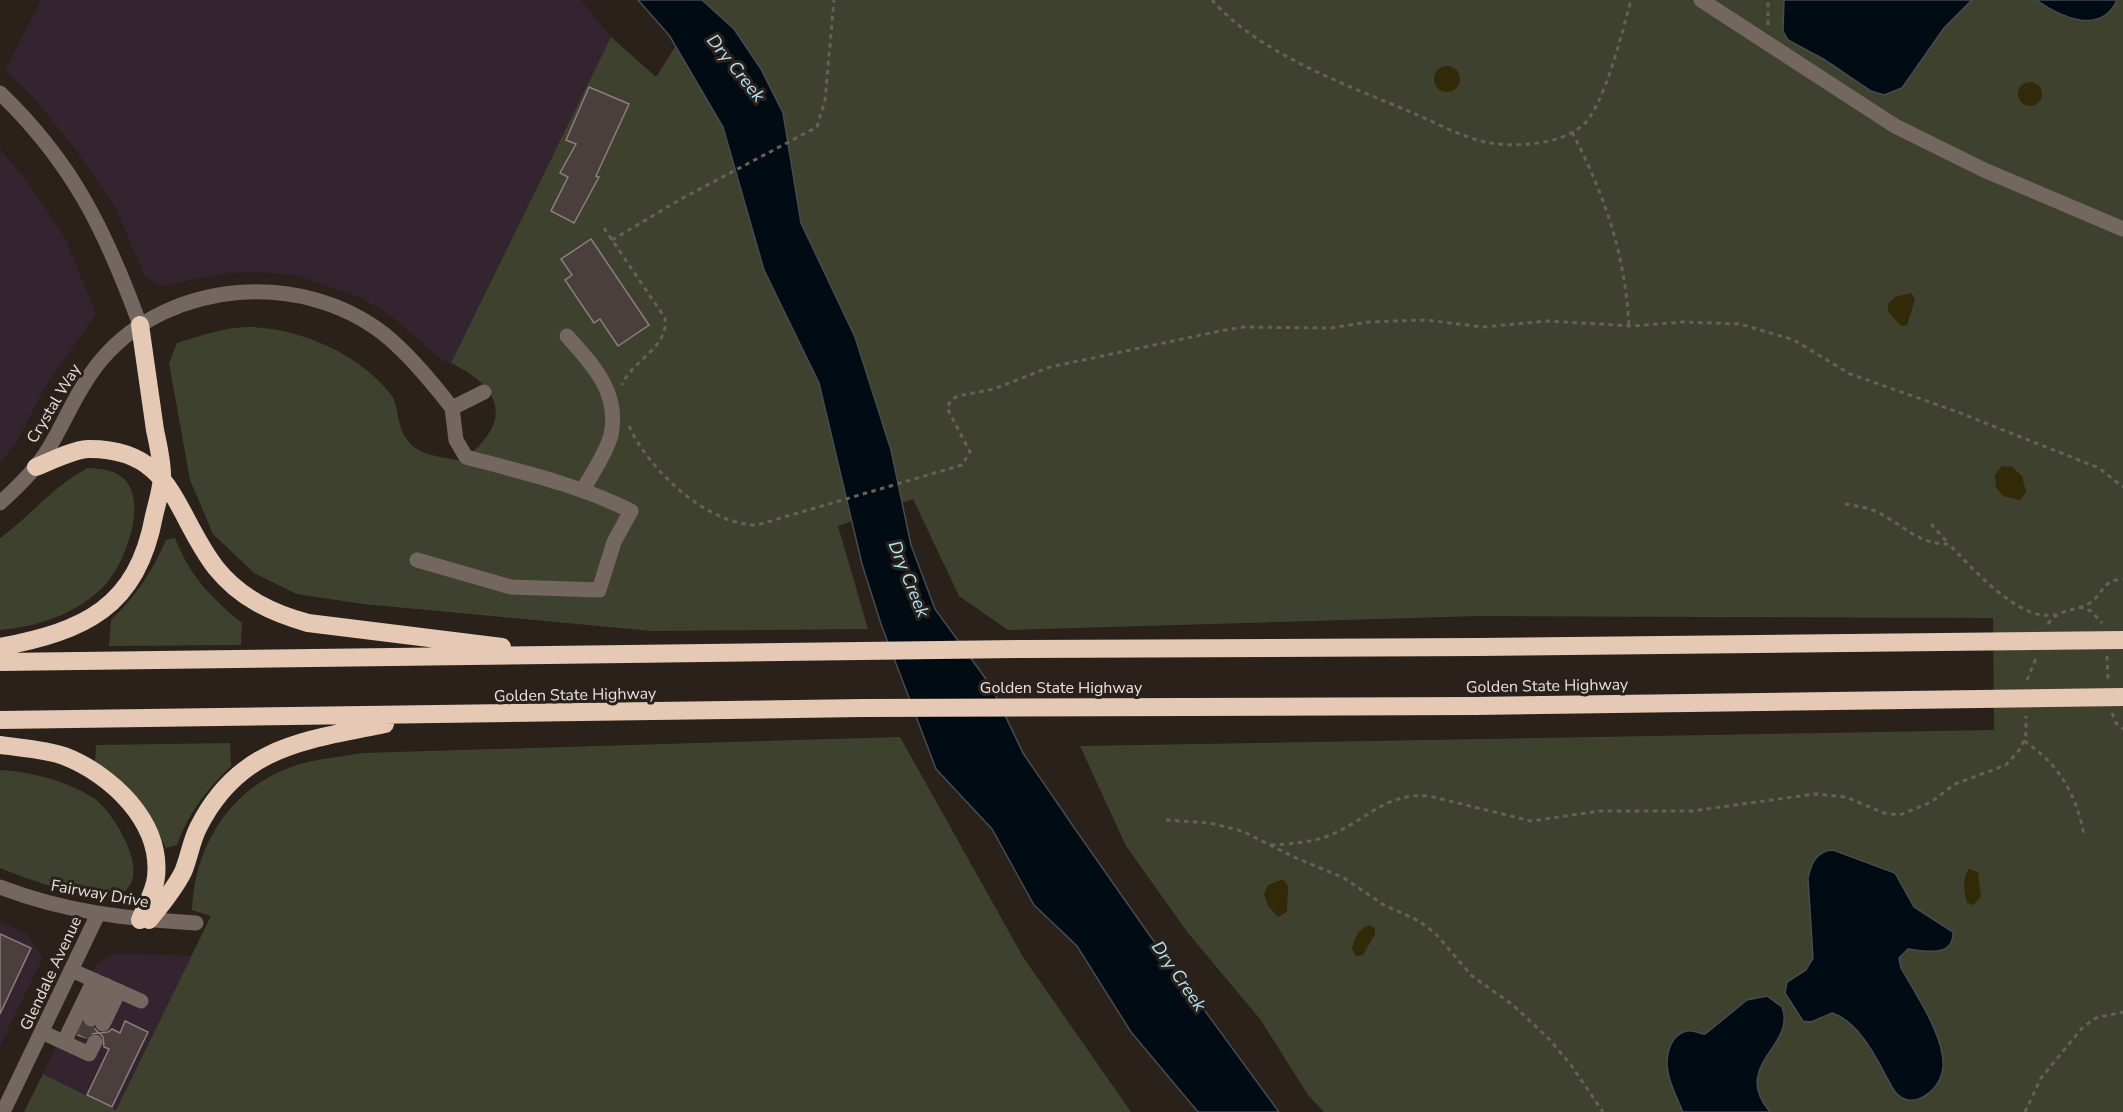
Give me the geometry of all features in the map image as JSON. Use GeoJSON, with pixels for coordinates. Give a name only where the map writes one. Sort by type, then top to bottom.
{"type":"FeatureCollection","features":[{"type":"Feature","properties":{"kind":"highway"},"geometry":{"type":"LineString","coordinates":[[0,647],[68,631],[90,619],[110,604],[127,586],[141,562],[150,539],[162,476],[140,325]]}},
{"type":"Feature","properties":{"kind":"highway"},"geometry":{"type":"LineString","coordinates":[[36,467],[86,449],[119,453],[143,461],[162,476],[216,567],[234,588],[257,604],[281,616],[308,623],[572,656]]}},
{"type":"Feature","properties":{"kind":"highway"},"geometry":{"type":"LineString","coordinates":[[0,662],[830,651],[2123,640]]}},
{"type":"Feature","properties":{"kind":"highway","name":"Golden State Highway"},"geometry":{"type":"LineString","coordinates":[[0,720],[1041,706],[1475,706],[2114,696]]}},
{"type":"Feature","properties":{"kind":"highway"},"geometry":{"type":"LineString","coordinates":[[144,920],[172,892],[184,870],[195,833],[207,809],[242,770],[297,742],[427,715]]}},
{"type":"Feature","properties":{"kind":"highway"},"geometry":{"type":"LineString","coordinates":[[0,745],[37,750],[79,764],[109,782],[131,805],[151,837],[157,867],[156,880],[144,920]]}},
{"type":"Feature","properties":{"kind":"street"},"geometry":{"type":"LineString","coordinates":[[1701,0],[1862,106],[1925,141],[1984,171],[2123,229]]}},
{"type":"Feature","properties":{"kind":"street"},"geometry":{"type":"LineString","coordinates":[[0,93],[48,144],[78,187],[116,259],[140,325]]}},
{"type":"Feature","properties":{"kind":"street","name":"Crystal Way"},"geometry":{"type":"LineString","coordinates":[[0,503],[36,467],[85,380],[113,347],[140,325],[198,299],[227,293],[282,292],[310,298],[338,308],[385,335],[429,379],[452,408]]}},
{"type":"Feature","properties":{"kind":"street"},"geometry":{"type":"LineString","coordinates":[[567,336],[600,373],[613,409],[610,436],[583,490]]}},
{"type":"Feature","properties":{"kind":"street"},"geometry":{"type":"LineString","coordinates":[[417,560],[511,587],[599,590],[614,542],[631,511],[583,490],[466,457],[456,440],[452,408],[484,392]]}},
{"type":"Feature","properties":{"kind":"street","name":"Fairway Drive"},"geometry":{"type":"LineString","coordinates":[[0,887],[59,907],[144,920],[196,923]]}},
{"type":"Feature","properties":{"kind":"street","name":"Glendale Avenue"},"geometry":{"type":"LineString","coordinates":[[3,1112],[98,914]]}},
{"type":"Feature","properties":{"kind":"street"},"geometry":{"type":"LineString","coordinates":[[71,970],[141,1001]]}},
{"type":"Feature","properties":{"kind":"street"},"geometry":{"type":"LineString","coordinates":[[97,1022],[106,986]]}},
{"type":"Feature","properties":{"kind":"street"},"geometry":{"type":"LineString","coordinates":[[42,1032],[79,1042],[106,986]]}},
{"type":"Feature","properties":{"kind":"path"},"geometry":{"type":"LineString","coordinates":[[612,240],[681,199],[811,132],[820,122],[825,100],[834,0]]}},
{"type":"Feature","properties":{"kind":"path"},"geometry":{"type":"LineString","coordinates":[[1212,0],[1244,29],[1278,50],[1360,91],[1473,138],[1514,144],[1546,140],[1572,132],[1588,120],[1610,72],[1631,0]]}},
{"type":"Feature","properties":{"kind":"path"},"geometry":{"type":"LineString","coordinates":[[1767,42],[1768,0]]}},
{"type":"Feature","properties":{"kind":"path"},"geometry":{"type":"LineString","coordinates":[[1572,132],[1615,231],[1623,266],[1629,326]]}},
{"type":"Feature","properties":{"kind":"path"},"geometry":{"type":"LineString","coordinates":[[604,228],[664,318],[666,326],[654,348],[626,375],[620,392]]}},
{"type":"Feature","properties":{"kind":"path"},"geometry":{"type":"LineString","coordinates":[[627,421],[634,438],[650,459],[688,497],[710,513],[746,525],[768,523],[962,465],[968,457],[968,445],[948,412],[951,400],[994,389],[1050,367],[1244,327],[1317,329],[1368,322],[1425,320],[1484,327],[1555,321],[1629,326],[1720,322],[1772,332],[1794,340],[1850,374],[1955,411],[2098,468],[2123,487]]}},
{"type":"Feature","properties":{"kind":"path"},"geometry":{"type":"LineString","coordinates":[[1845,504],[1876,511],[1921,540],[1934,544],[1949,544]]}},
{"type":"Feature","properties":{"kind":"path"},"geometry":{"type":"LineString","coordinates":[[1931,524],[1981,577],[2016,605],[2039,616],[2059,613],[2092,601],[2109,582],[2123,579]]}},
{"type":"Feature","properties":{"kind":"path"},"geometry":{"type":"LineString","coordinates":[[2077,607],[2091,611],[2102,624]]}},
{"type":"Feature","properties":{"kind":"path"},"geometry":{"type":"LineString","coordinates":[[2047,626],[2059,613]]}},
{"type":"Feature","properties":{"kind":"path"},"geometry":{"type":"LineString","coordinates":[[2026,687],[2040,648]]}},
{"type":"Feature","properties":{"kind":"path"},"geometry":{"type":"LineString","coordinates":[[2107,654],[2114,696],[2114,719],[2123,729]]}},
{"type":"Feature","properties":{"kind":"path"},"geometry":{"type":"LineString","coordinates":[[1271,845],[1333,835],[1390,800],[1414,795],[1440,798],[1531,821],[1600,811],[1692,811],[1815,794],[1846,797],[1884,813],[1900,815],[1930,802],[1955,784],[2006,765],[2017,755],[2024,741],[2026,710]]}},
{"type":"Feature","properties":{"kind":"path"},"geometry":{"type":"LineString","coordinates":[[2024,741],[2046,757],[2066,781],[2078,809],[2084,836]]}},
{"type":"Feature","properties":{"kind":"path"},"geometry":{"type":"LineString","coordinates":[[1167,820],[1221,825],[1271,845],[1344,878],[1384,905],[1428,926],[1472,976],[1526,1016],[1549,1039],[1575,1071],[1603,1112]]}},
{"type":"Feature","properties":{"kind":"path"},"geometry":{"type":"LineString","coordinates":[[2025,1112],[2045,1073],[2061,1057],[2083,1027],[2096,1018],[2123,1012]]}},
{"type":"Feature","properties":{"kind":"shaded area"},"geometry":{"type":"Polygon","coordinates":[[[41,0],[581,0],[611,37],[451,363],[443,361],[390,315],[360,297],[298,276],[260,272],[225,273],[162,286],[145,277],[115,207],[79,154],[32,96],[5,70],[41,0]]]}},
{"type":"Feature","properties":{"kind":"shaded area"},"geometry":{"type":"Polygon","coordinates":[[[0,149],[26,180],[64,236],[96,314],[45,387],[17,441],[0,463],[0,149]]]}},
{"type":"Feature","properties":{"kind":"shaded area"},"geometry":{"type":"Polygon","coordinates":[[[0,921],[27,934],[43,958],[0,1046],[0,921]]]}},
{"type":"Feature","properties":{"kind":"shaded area"},"geometry":{"type":"Polygon","coordinates":[[[116,953],[191,956],[116,1110],[43,1074],[92,971],[99,962],[116,953]]]}},
{"type":"Feature","properties":{"kind":"green space"},"geometry":{"type":"Polygon","coordinates":[[[702,0],[2123,0],[2123,1112],[1324,1112],[1308,1095],[1260,1019],[1188,933],[1126,846],[1080,746],[1994,730],[1993,618],[1478,616],[1008,630],[959,596],[913,499],[838,526],[868,629],[652,631],[363,604],[297,594],[254,573],[213,534],[190,480],[169,363],[177,343],[239,327],[267,328],[306,337],[344,354],[376,378],[392,395],[403,433],[415,447],[431,455],[462,461],[489,433],[495,420],[496,408],[492,396],[483,384],[451,363],[611,37],[656,77],[700,8],[702,0]]]}},
{"type":"Feature","properties":{"kind":"green space"},"geometry":{"type":"Polygon","coordinates":[[[88,468],[115,473],[123,478],[131,489],[134,519],[125,552],[117,567],[100,590],[66,613],[40,623],[0,630],[0,538],[64,483],[88,468]]]}},
{"type":"Feature","properties":{"kind":"green space"},"geometry":{"type":"Polygon","coordinates":[[[175,538],[194,575],[221,605],[242,623],[241,645],[109,646],[111,620],[143,583],[166,540],[175,538]]]}},
{"type":"Feature","properties":{"kind":"green space"},"geometry":{"type":"Polygon","coordinates":[[[900,737],[1023,957],[1131,1112],[24,1112],[43,1074],[116,1110],[211,916],[192,910],[201,859],[211,836],[224,816],[241,798],[260,782],[283,770],[308,762],[363,753],[900,737]]]}},
{"type":"Feature","properties":{"kind":"green space"},"geometry":{"type":"Polygon","coordinates":[[[230,743],[231,766],[199,802],[177,845],[166,848],[152,821],[95,765],[96,745],[230,743]]]}},
{"type":"Feature","properties":{"kind":"green space"},"geometry":{"type":"Polygon","coordinates":[[[0,770],[36,775],[59,782],[92,797],[101,805],[112,817],[129,849],[133,865],[132,880],[125,890],[111,896],[86,895],[0,868],[0,770]]]}},
{"type":"Feature","properties":{"kind":"sand"},"geometry":{"type":"Polygon","coordinates":[[[1447,66],[1456,70],[1460,79],[1456,88],[1447,92],[1438,88],[1434,79],[1438,70],[1447,66]]]}},
{"type":"Feature","properties":{"kind":"sand"},"geometry":{"type":"Polygon","coordinates":[[[2030,82],[2035,83],[2041,89],[2041,99],[2035,105],[2030,106],[2025,105],[2019,99],[2018,94],[2019,89],[2025,83],[2030,82]]]}},
{"type":"Feature","properties":{"kind":"sand"},"geometry":{"type":"Polygon","coordinates":[[[1911,293],[1915,299],[1907,325],[1901,326],[1888,311],[1888,304],[1895,297],[1911,293]]]}},
{"type":"Feature","properties":{"kind":"sand"},"geometry":{"type":"Polygon","coordinates":[[[2002,466],[2012,467],[2022,476],[2026,492],[2020,500],[2003,496],[1996,488],[1995,475],[2002,466]]]}},
{"type":"Feature","properties":{"kind":"sand"},"geometry":{"type":"Polygon","coordinates":[[[1969,869],[1978,872],[1981,897],[1973,905],[1967,903],[1964,890],[1965,876],[1969,869]]]}},
{"type":"Feature","properties":{"kind":"sand"},"geometry":{"type":"Polygon","coordinates":[[[1283,879],[1288,886],[1287,912],[1278,917],[1268,906],[1264,894],[1268,885],[1283,879]]]}},
{"type":"Feature","properties":{"kind":"sand"},"geometry":{"type":"Polygon","coordinates":[[[1369,925],[1375,928],[1375,934],[1363,955],[1356,956],[1352,949],[1355,938],[1362,929],[1369,925]]]}},
{"type":"Feature","properties":{"kind":"water","name":"Dry Creek"},"geometry":{"type":"Polygon","coordinates":[[[638,0],[702,0],[734,29],[761,69],[783,113],[801,223],[855,337],[891,450],[911,545],[935,609],[991,686],[1023,753],[1148,933],[1279,1112],[1198,1112],[1131,1032],[1077,946],[1034,905],[992,829],[936,769],[881,624],[862,564],[819,383],[764,270],[723,127],[669,35],[638,0]]]}},
{"type":"Feature","properties":{"kind":"water"},"geometry":{"type":"Polygon","coordinates":[[[1784,0],[1972,0],[1944,28],[1902,88],[1884,95],[1871,91],[1825,60],[1788,40],[1783,31],[1784,0]]]}},
{"type":"Feature","properties":{"kind":"water"},"geometry":{"type":"Polygon","coordinates":[[[2036,0],[2117,0],[2110,11],[2101,18],[2080,20],[2057,12],[2036,0]]]}},
{"type":"Feature","properties":{"kind":"water"},"geometry":{"type":"Polygon","coordinates":[[[1833,850],[1895,873],[1914,907],[1953,932],[1949,946],[1944,949],[1930,951],[1908,949],[1899,958],[1901,968],[1930,1019],[1941,1048],[1943,1061],[1940,1080],[1930,1092],[1918,1099],[1911,1100],[1897,1094],[1870,1048],[1849,1023],[1832,1013],[1811,1022],[1803,1021],[1785,993],[1787,982],[1806,970],[1813,958],[1808,878],[1815,859],[1822,853],[1833,850]]]}},
{"type":"Feature","properties":{"kind":"water"},"geometry":{"type":"Polygon","coordinates":[[[1767,996],[1782,1007],[1784,1021],[1781,1033],[1760,1068],[1757,1081],[1760,1096],[1770,1112],[1683,1112],[1667,1067],[1669,1048],[1674,1039],[1686,1031],[1705,1034],[1747,1000],[1767,996]]]}},
{"type":"Feature","properties":{"kind":"building"},"geometry":{"type":"Polygon","coordinates":[[[589,87],[629,104],[596,176],[599,177],[574,223],[551,211],[568,177],[560,173],[576,144],[566,140],[589,87]]]}},
{"type":"Feature","properties":{"kind":"building"},"geometry":{"type":"Polygon","coordinates":[[[591,239],[649,325],[618,346],[600,319],[594,323],[565,280],[572,275],[561,259],[591,239]]]}},
{"type":"Feature","properties":{"kind":"building"},"geometry":{"type":"Polygon","coordinates":[[[0,934],[31,948],[0,1014],[0,934]]]}},
{"type":"Feature","properties":{"kind":"building"},"geometry":{"type":"Polygon","coordinates":[[[125,1021],[148,1032],[112,1107],[87,1095],[109,1049],[104,1047],[103,1037],[99,1033],[112,1029],[120,1033],[125,1021]]]}},
{"type":"Feature","properties":{"kind":"building"},"geometry":{"type":"Polygon","coordinates":[[[83,1025],[94,1028],[99,1033],[90,1034],[86,1038],[78,1035],[83,1025]]]}},
{"type":"Feature","properties":{"kind":"tunnel"},"geometry":{"type":"LineString","coordinates":[[82,1036],[91,1019]]}}]}
